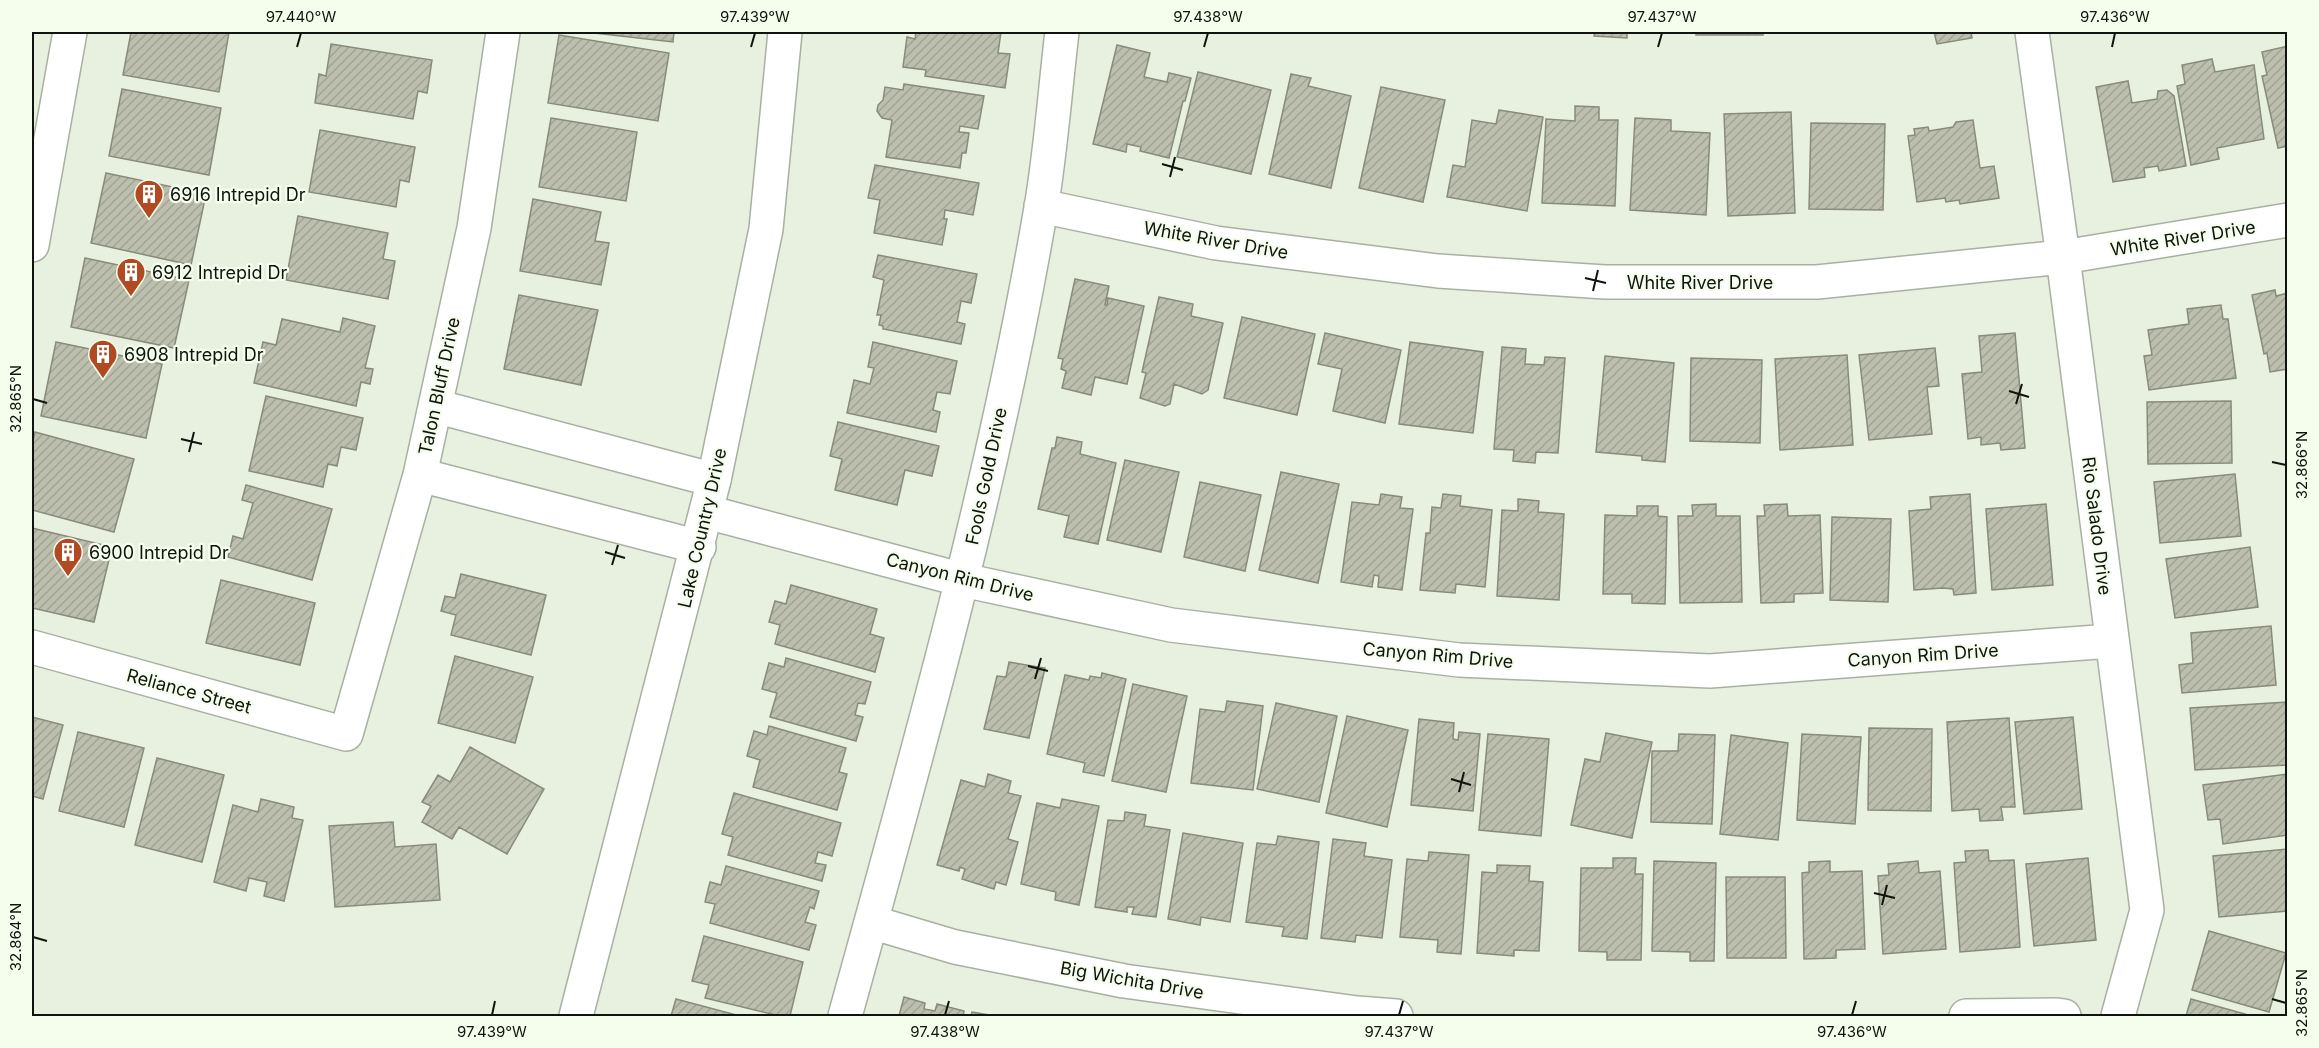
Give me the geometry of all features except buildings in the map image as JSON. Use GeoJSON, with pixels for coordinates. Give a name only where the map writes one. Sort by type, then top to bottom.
{"type":"FeatureCollection","features":[{"type":"Feature","properties":{"kind":"street"},"geometry":{"type":"LineString","coordinates":[[32,245],[70,32]]}},
{"type":"Feature","properties":{"kind":"street","name":"Talon Bluff Drive"},"geometry":{"type":"LineString","coordinates":[[346,734],[420,475],[474,228],[503,32]]}},
{"type":"Feature","properties":{"kind":"street","name":"Lake Country Drive"},"geometry":{"type":"LineString","coordinates":[[576,1017],[699,548],[714,480],[766,229],[785,32]]}},
{"type":"Feature","properties":{"kind":"street","name":"Fools Gold Drive"},"geometry":{"type":"LineString","coordinates":[[845,1017],[963,580],[1015,345],[1041,206],[1062,32]]}},
{"type":"Feature","properties":{"kind":"street","name":"Rio Salado Drive"},"geometry":{"type":"LineString","coordinates":[[2032,32],[2064,257],[2147,910],[2118,1017]]}},
{"type":"Feature","properties":{"kind":"street","name":"White River Drive"},"geometry":{"type":"LineString","coordinates":[[1041,206],[1216,243],[1438,271],[1605,282],[1817,282],[2064,257],[2288,220]]}},
{"type":"Feature","properties":{"kind":"street"},"geometry":{"type":"LineString","coordinates":[[435,406],[714,480]]}},
{"type":"Feature","properties":{"kind":"street"},"geometry":{"type":"LineString","coordinates":[[420,475],[699,548]]}},
{"type":"Feature","properties":{"kind":"street","name":"Canyon Rim Drive"},"geometry":{"type":"LineString","coordinates":[[707,512],[963,580],[1171,625],[1459,660],[1710,671],[2111,641]]}},
{"type":"Feature","properties":{"kind":"street","name":"Reliance Street"},"geometry":{"type":"LineString","coordinates":[[32,647],[346,734]]}},
{"type":"Feature","properties":{"kind":"street","name":"Big Wichita Drive"},"geometry":{"type":"LineString","coordinates":[[871,922],[955,947],[1124,981],[1396,1017]]}},
{"type":"Feature","properties":{"kind":"street"},"geometry":{"type":"LineString","coordinates":[[1965,1017],[2057,1015],[2064,1017]]}},
{"type":"Feature","properties":{"kind":"place","name":"6916 Intrepid Dr"},"geometry":{"type":"Point","coordinates":[149,220]}},
{"type":"Feature","properties":{"kind":"place","name":"6912 Intrepid Dr"},"geometry":{"type":"Point","coordinates":[131,298]}},
{"type":"Feature","properties":{"kind":"place","name":"6908 Intrepid Dr"},"geometry":{"type":"Point","coordinates":[103,380]}},
{"type":"Feature","properties":{"kind":"place","name":"6900 Intrepid Dr"},"geometry":{"type":"Point","coordinates":[68,578]}}]}
